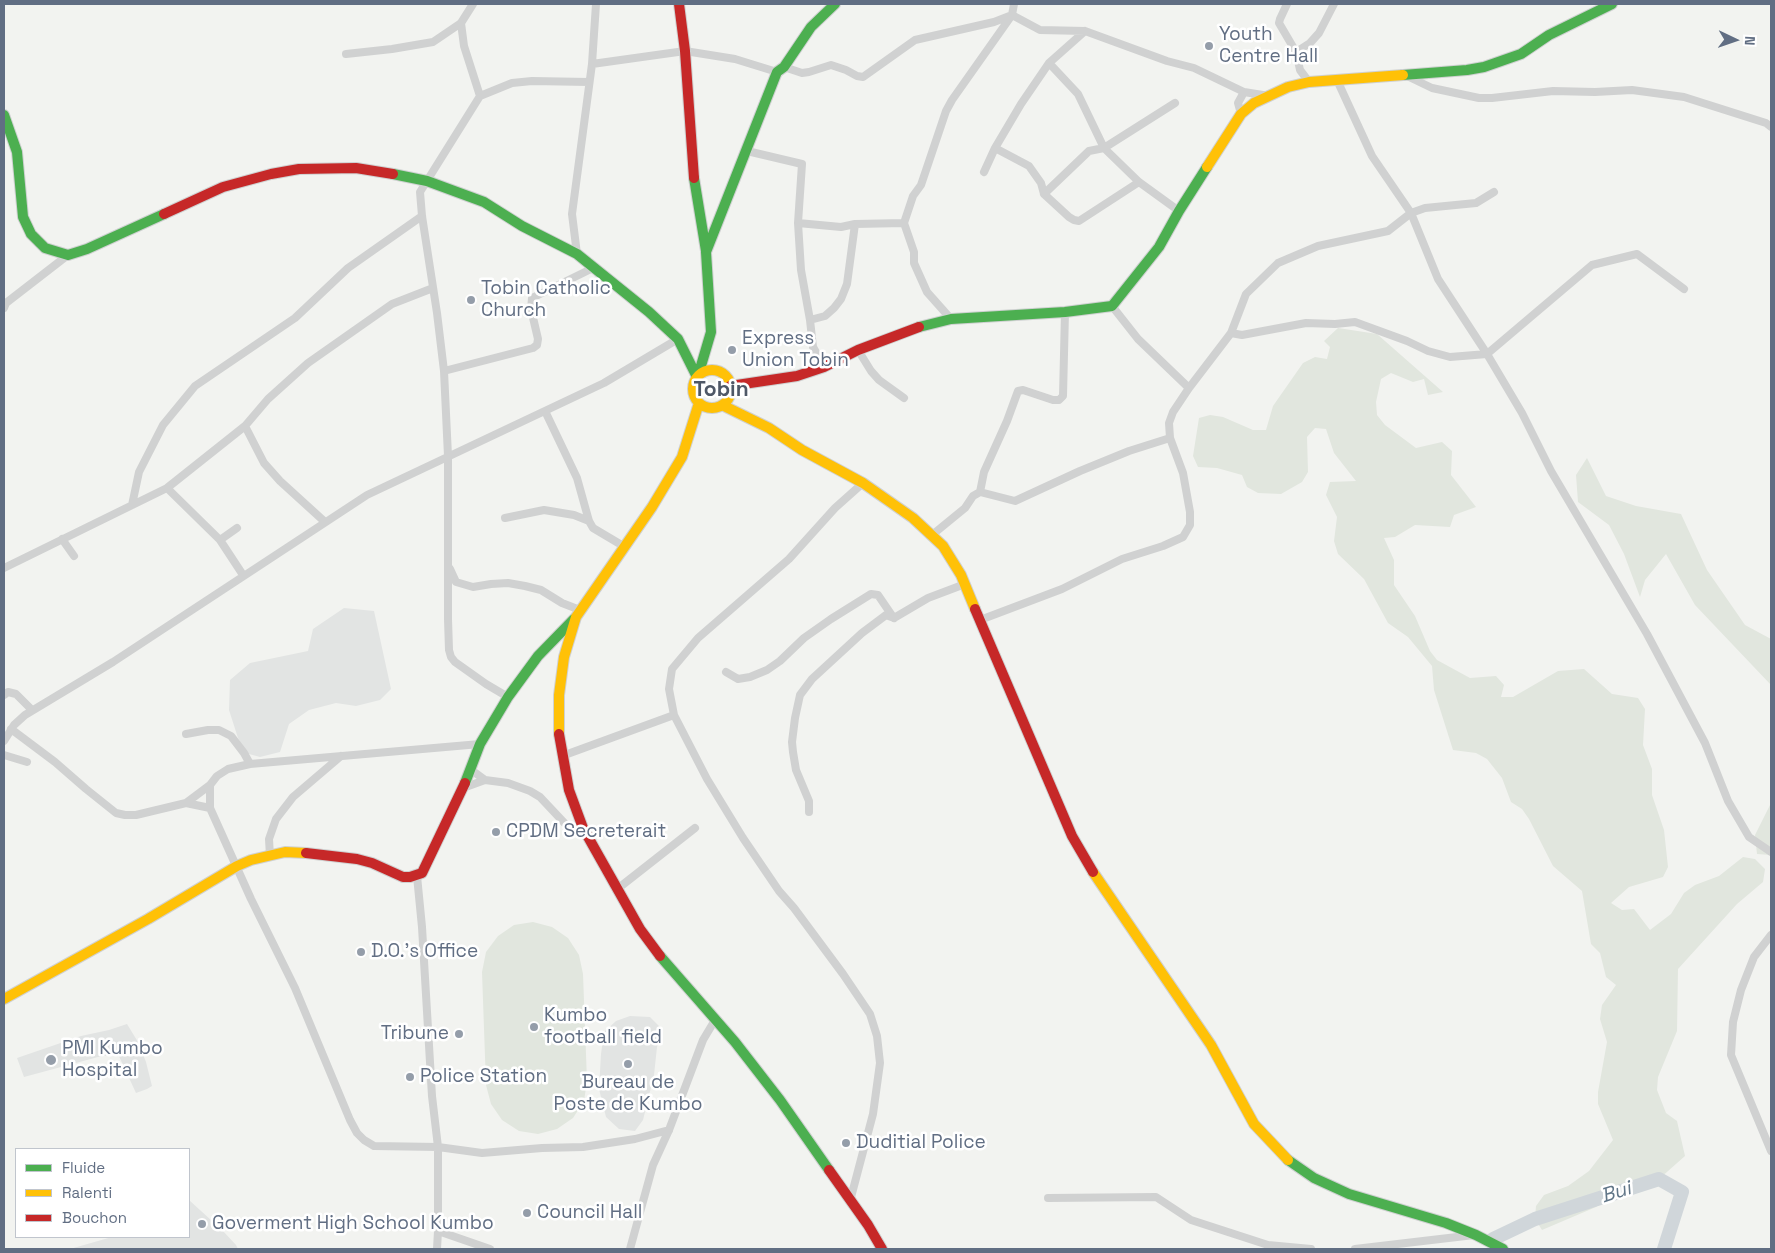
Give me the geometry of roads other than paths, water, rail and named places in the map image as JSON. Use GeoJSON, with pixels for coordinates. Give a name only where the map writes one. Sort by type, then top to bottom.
{"type":"FeatureCollection","features":[{"type":"Feature","properties":{"kind":"street"},"geometry":{"type":"LineString","coordinates":[[346,54],[423,45],[433,42],[461,23],[473,4]]}},
{"type":"Feature","properties":{"kind":"street"},"geometry":{"type":"LineString","coordinates":[[577,254],[572,214],[592,64],[596,4]]}},
{"type":"Feature","properties":{"kind":"street"},"geometry":{"type":"LineString","coordinates":[[679,4],[686,51],[693,172],[706,252],[710,332],[693,391],[699,403],[710,408],[722,405],[729,397],[730,386],[726,377],[718,371],[707,371],[698,377]]}},
{"type":"Feature","properties":{"kind":"street"},"geometry":{"type":"LineString","coordinates":[[706,252],[781,70],[811,27],[836,4]]}},
{"type":"Feature","properties":{"kind":"street"},"geometry":{"type":"LineString","coordinates":[[951,319],[927,292],[914,263],[914,252],[904,223],[913,196],[921,185],[946,111],[1012,14],[1014,4]]}},
{"type":"Feature","properties":{"kind":"street"},"geometry":{"type":"LineString","coordinates":[[1287,4],[1279,24],[1296,52],[1300,70],[1309,82]]}},
{"type":"Feature","properties":{"kind":"street"},"geometry":{"type":"LineString","coordinates":[[1296,52],[1310,43],[1319,33],[1334,4]]}},
{"type":"Feature","properties":{"kind":"street"},"geometry":{"type":"LineString","coordinates":[[730,386],[797,376],[824,367],[858,350],[925,325],[951,319],[1064,312],[1112,306],[1159,247],[1241,114],[1254,103],[1288,87],[1309,82],[1484,68],[1521,54],[1550,35],[1612,4]]}},
{"type":"Feature","properties":{"kind":"street"},"geometry":{"type":"LineString","coordinates":[[592,64],[686,51],[802,73],[831,65],[862,77],[915,40],[994,22],[1012,14]]}},
{"type":"Feature","properties":{"kind":"street"},"geometry":{"type":"LineString","coordinates":[[1012,14],[1040,30],[1085,31],[1167,61],[1194,68],[1244,92],[1269,96]]}},
{"type":"Feature","properties":{"kind":"street"},"geometry":{"type":"LineString","coordinates":[[461,23],[464,46],[480,96]]}},
{"type":"Feature","properties":{"kind":"street"},"geometry":{"type":"LineString","coordinates":[[984,172],[995,148],[1021,104],[1049,63],[1085,31]]}},
{"type":"Feature","properties":{"kind":"street"},"geometry":{"type":"LineString","coordinates":[[1049,63],[1078,94],[1104,148],[1138,182],[1179,212]]}},
{"type":"Feature","properties":{"kind":"street"},"geometry":{"type":"LineString","coordinates":[[1405,74],[1432,88],[1480,98],[1553,90],[1595,92],[1632,90],[1684,96],[1766,123],[1771,127]]}},
{"type":"Feature","properties":{"kind":"street"},"geometry":{"type":"LineString","coordinates":[[1337,80],[1372,156],[1411,212],[1438,279],[1487,354],[1522,413],[1556,479],[1647,634],[1705,743],[1728,801],[1749,837],[1771,852]]}},
{"type":"Feature","properties":{"kind":"street"},"geometry":{"type":"LineString","coordinates":[[508,697],[486,684],[455,662],[451,657],[448,619],[448,456],[444,371],[438,314],[432,288],[420,192],[480,96],[512,83],[532,81],[589,82]]}},
{"type":"Feature","properties":{"kind":"street"},"geometry":{"type":"LineString","coordinates":[[1241,114],[1238,103],[1244,92]]}},
{"type":"Feature","properties":{"kind":"street"},"geometry":{"type":"LineString","coordinates":[[1044,194],[1089,151],[1104,148],[1175,103]]}},
{"type":"Feature","properties":{"kind":"street"},"geometry":{"type":"LineString","coordinates":[[4,115],[18,152],[23,217],[31,234],[45,248],[68,255]]}},
{"type":"Feature","properties":{"kind":"street"},"geometry":{"type":"LineString","coordinates":[[995,148],[1029,166],[1041,183],[1044,194],[1074,220],[1079,221],[1138,182]]}},
{"type":"Feature","properties":{"kind":"street"},"geometry":{"type":"LineString","coordinates":[[747,151],[802,164],[798,223],[801,270],[813,347],[824,367]]}},
{"type":"Feature","properties":{"kind":"street"},"geometry":{"type":"LineString","coordinates":[[4,308],[6,303],[68,255],[87,249],[223,188],[299,168],[356,168],[427,181],[484,202],[522,226],[577,254],[649,312],[678,339],[698,377]]}},
{"type":"Feature","properties":{"kind":"street"},"geometry":{"type":"LineString","coordinates":[[980,620],[1062,589],[1122,560],[1183,537],[1190,525],[1190,512],[1183,473],[1170,438],[1168,422],[1189,388],[1231,333],[1246,294],[1278,263],[1318,246],[1388,231],[1411,212],[1425,208],[1476,203],[1494,192]]}},
{"type":"Feature","properties":{"kind":"street"},"geometry":{"type":"LineString","coordinates":[[132,505],[139,472],[163,425],[195,386],[295,318],[348,268],[422,216]]}},
{"type":"Feature","properties":{"kind":"street"},"geometry":{"type":"LineString","coordinates":[[798,223],[840,227],[856,224],[904,223]]}},
{"type":"Feature","properties":{"kind":"street"},"geometry":{"type":"LineString","coordinates":[[810,320],[825,316],[841,299],[847,284],[856,224]]}},
{"type":"Feature","properties":{"kind":"street"},"geometry":{"type":"LineString","coordinates":[[1231,333],[1242,335],[1306,322],[1336,324],[1355,322],[1390,334],[1428,351],[1450,356],[1487,354],[1592,265],[1637,254],[1684,289]]}},
{"type":"Feature","properties":{"kind":"street"},"geometry":{"type":"LineString","coordinates":[[444,371],[533,348],[537,345],[538,339],[530,304],[532,298],[593,268]]}},
{"type":"Feature","properties":{"kind":"street"},"geometry":{"type":"LineString","coordinates":[[4,568],[167,488],[245,426],[268,399],[308,363],[392,304],[432,288]]}},
{"type":"Feature","properties":{"kind":"street"},"geometry":{"type":"LineString","coordinates":[[1112,306],[1138,339],[1189,388]]}},
{"type":"Feature","properties":{"kind":"street"},"geometry":{"type":"LineString","coordinates":[[980,492],[984,472],[1018,392],[1023,390],[1053,400],[1059,400],[1063,396],[1064,312]]}},
{"type":"Feature","properties":{"kind":"street"},"geometry":{"type":"LineString","coordinates":[[4,741],[11,729],[32,710],[112,662],[367,495],[604,383],[678,339]]}},
{"type":"Feature","properties":{"kind":"street"},"geometry":{"type":"LineString","coordinates":[[858,350],[879,380],[904,398]]}},
{"type":"Feature","properties":{"kind":"street"},"geometry":{"type":"LineString","coordinates":[[4,999],[148,919],[237,866],[251,860],[293,852],[350,858],[372,863],[403,877],[417,876],[425,868],[463,788],[480,744],[508,697],[538,656],[578,613],[652,507],[682,457],[699,403]]}},
{"type":"Feature","properties":{"kind":"street"},"geometry":{"type":"LineString","coordinates":[[722,405],[769,428],[802,450],[863,483],[904,510],[932,535],[949,555],[965,584],[1072,836],[1097,879],[1211,1045],[1254,1124],[1269,1141],[1290,1162],[1314,1178],[1349,1194],[1446,1222],[1503,1249]]}},
{"type":"Feature","properties":{"kind":"street"},"geometry":{"type":"LineString","coordinates":[[545,411],[577,478],[589,521],[593,528],[625,547]]}},
{"type":"Feature","properties":{"kind":"street"},"geometry":{"type":"LineString","coordinates":[[245,426],[264,463],[280,482],[325,522]]}},
{"type":"Feature","properties":{"kind":"street"},"geometry":{"type":"LineString","coordinates":[[932,535],[965,508],[973,496],[980,492],[1016,501],[1129,451],[1170,438]]}},
{"type":"Feature","properties":{"kind":"street"},"geometry":{"type":"LineString","coordinates":[[850,1201],[873,1114],[880,1062],[877,1036],[870,1014],[843,974],[779,891],[743,838],[707,779],[674,715],[668,689],[672,669],[676,661],[698,638],[789,558],[834,508],[863,483]]}},
{"type":"Feature","properties":{"kind":"street"},"geometry":{"type":"LineString","coordinates":[[167,488],[220,540],[243,576]]}},
{"type":"Feature","properties":{"kind":"street"},"geometry":{"type":"LineString","coordinates":[[505,518],[544,510],[574,515],[589,521]]}},
{"type":"Feature","properties":{"kind":"street"},"geometry":{"type":"LineString","coordinates":[[220,540],[237,528]]}},
{"type":"Feature","properties":{"kind":"street"},"geometry":{"type":"LineString","coordinates":[[62,539],[74,556]]}},
{"type":"Feature","properties":{"kind":"street"},"geometry":{"type":"LineString","coordinates":[[448,566],[456,582],[473,587],[508,583],[541,590],[578,613]]}},
{"type":"Feature","properties":{"kind":"street"},"geometry":{"type":"LineString","coordinates":[[894,618],[928,598],[965,584]]}},
{"type":"Feature","properties":{"kind":"street"},"geometry":{"type":"LineString","coordinates":[[726,672],[738,679],[750,677],[767,670],[780,661],[804,638],[831,618],[872,594],[878,595],[894,618]]}},
{"type":"Feature","properties":{"kind":"street"},"geometry":{"type":"LineString","coordinates":[[578,613],[564,657],[558,696],[558,730],[569,790],[583,828],[616,890],[640,929],[662,958],[735,1042],[780,1100],[868,1225],[882,1249]]}},
{"type":"Feature","properties":{"kind":"street"},"geometry":{"type":"LineString","coordinates":[[809,812],[809,801],[796,770],[793,752],[793,734],[800,696],[812,679],[862,633],[886,615],[894,618]]}},
{"type":"Feature","properties":{"kind":"street"},"geometry":{"type":"LineString","coordinates":[[4,695],[8,692],[16,694],[32,710]]}},
{"type":"Feature","properties":{"kind":"street"},"geometry":{"type":"LineString","coordinates":[[562,756],[674,715]]}},
{"type":"Feature","properties":{"kind":"street"},"geometry":{"type":"LineString","coordinates":[[11,729],[116,812],[125,815],[136,815],[186,803],[228,769],[250,764],[480,744]]}},
{"type":"Feature","properties":{"kind":"street"},"geometry":{"type":"LineString","coordinates":[[186,734],[219,730],[230,736],[244,753],[250,764]]}},
{"type":"Feature","properties":{"kind":"street"},"geometry":{"type":"LineString","coordinates":[[4,755],[27,762]]}},
{"type":"Feature","properties":{"kind":"street"},"geometry":{"type":"LineString","coordinates":[[270,856],[269,839],[276,819],[293,797],[341,756]]}},
{"type":"Feature","properties":{"kind":"street"},"geometry":{"type":"LineString","coordinates":[[470,770],[485,780],[508,783],[530,791],[540,797],[571,830],[583,828]]}},
{"type":"Feature","properties":{"kind":"street"},"geometry":{"type":"LineString","coordinates":[[463,788],[485,780]]}},
{"type":"Feature","properties":{"kind":"street"},"geometry":{"type":"LineString","coordinates":[[210,785],[210,808],[251,900],[294,988],[350,1120],[357,1133],[364,1140],[374,1146],[438,1147],[482,1153],[583,1147],[669,1130]]}},
{"type":"Feature","properties":{"kind":"street"},"geometry":{"type":"LineString","coordinates":[[186,803],[210,808]]}},
{"type":"Feature","properties":{"kind":"street"},"geometry":{"type":"LineString","coordinates":[[616,890],[695,828]]}},
{"type":"Feature","properties":{"kind":"street"},"geometry":{"type":"LineString","coordinates":[[417,876],[422,927],[432,1096],[438,1147],[437,1249]]}},
{"type":"Feature","properties":{"kind":"street"},"geometry":{"type":"LineString","coordinates":[[1771,935],[1754,957],[1741,990],[1733,1022],[1731,1056],[1771,1152]]}},
{"type":"Feature","properties":{"kind":"street"},"geometry":{"type":"LineString","coordinates":[[630,1249],[653,1165],[669,1130],[699,1048],[715,1020]]}},
{"type":"Feature","properties":{"kind":"street"},"geometry":{"type":"LineString","coordinates":[[1048,1198],[1156,1197],[1190,1220],[1268,1245],[1311,1249]]}},
{"type":"Feature","properties":{"kind":"street"},"geometry":{"type":"LineString","coordinates":[[438,1231],[481,1248],[490,1249]]}},
{"type":"Feature","properties":{"kind":"street"},"geometry":{"type":"LineString","coordinates":[[1355,1249],[1476,1235]]}},
{"type":"Feature","properties":{"kind":"waterway","name":"Bui"},"geometry":{"type":"LineString","coordinates":[[1493,1239],[1535,1219],[1659,1179],[1682,1192],[1664,1249]]}},
{"type":"Feature","properties":{"kind":"place","name":"Youth Centre Hall"},"geometry":{"type":"Point","coordinates":[1209,46]}},
{"type":"Feature","properties":{"kind":"place","name":"Tobin Catholic Church"},"geometry":{"type":"Point","coordinates":[471,300]}},
{"type":"Feature","properties":{"kind":"place","name":"Express Union Tobin"},"geometry":{"type":"Point","coordinates":[732,350]}},
{"type":"Feature","properties":{"kind":"place","name":"CPDM Secreterait"},"geometry":{"type":"Point","coordinates":[496,832]}},
{"type":"Feature","properties":{"kind":"place","name":"D.O.'s Office"},"geometry":{"type":"Point","coordinates":[361,952]}},
{"type":"Feature","properties":{"kind":"place","name":"Kumbo football field"},"geometry":{"type":"Point","coordinates":[534,1027]}},
{"type":"Feature","properties":{"kind":"place","name":"Tribune"},"geometry":{"type":"Point","coordinates":[459,1034]}},
{"type":"Feature","properties":{"kind":"place","name":"PMI Kumbo Hospital"},"geometry":{"type":"Point","coordinates":[51,1060]}},
{"type":"Feature","properties":{"kind":"place","name":"Bureau de Poste de Kumbo"},"geometry":{"type":"Point","coordinates":[628,1064]}},
{"type":"Feature","properties":{"kind":"place","name":"Police Station"},"geometry":{"type":"Point","coordinates":[410,1077]}},
{"type":"Feature","properties":{"kind":"place","name":"Duditial Police"},"geometry":{"type":"Point","coordinates":[846,1143]}},
{"type":"Feature","properties":{"kind":"place","name":"Council Hall"},"geometry":{"type":"Point","coordinates":[527,1213]}},
{"type":"Feature","properties":{"kind":"place","name":"Goverment High School Kumbo"},"geometry":{"type":"Point","coordinates":[202,1224]}},
{"type":"Feature","properties":{"kind":"district","name":"Tobin"},"geometry":{"type":"Point","coordinates":[721,390]}}]}
